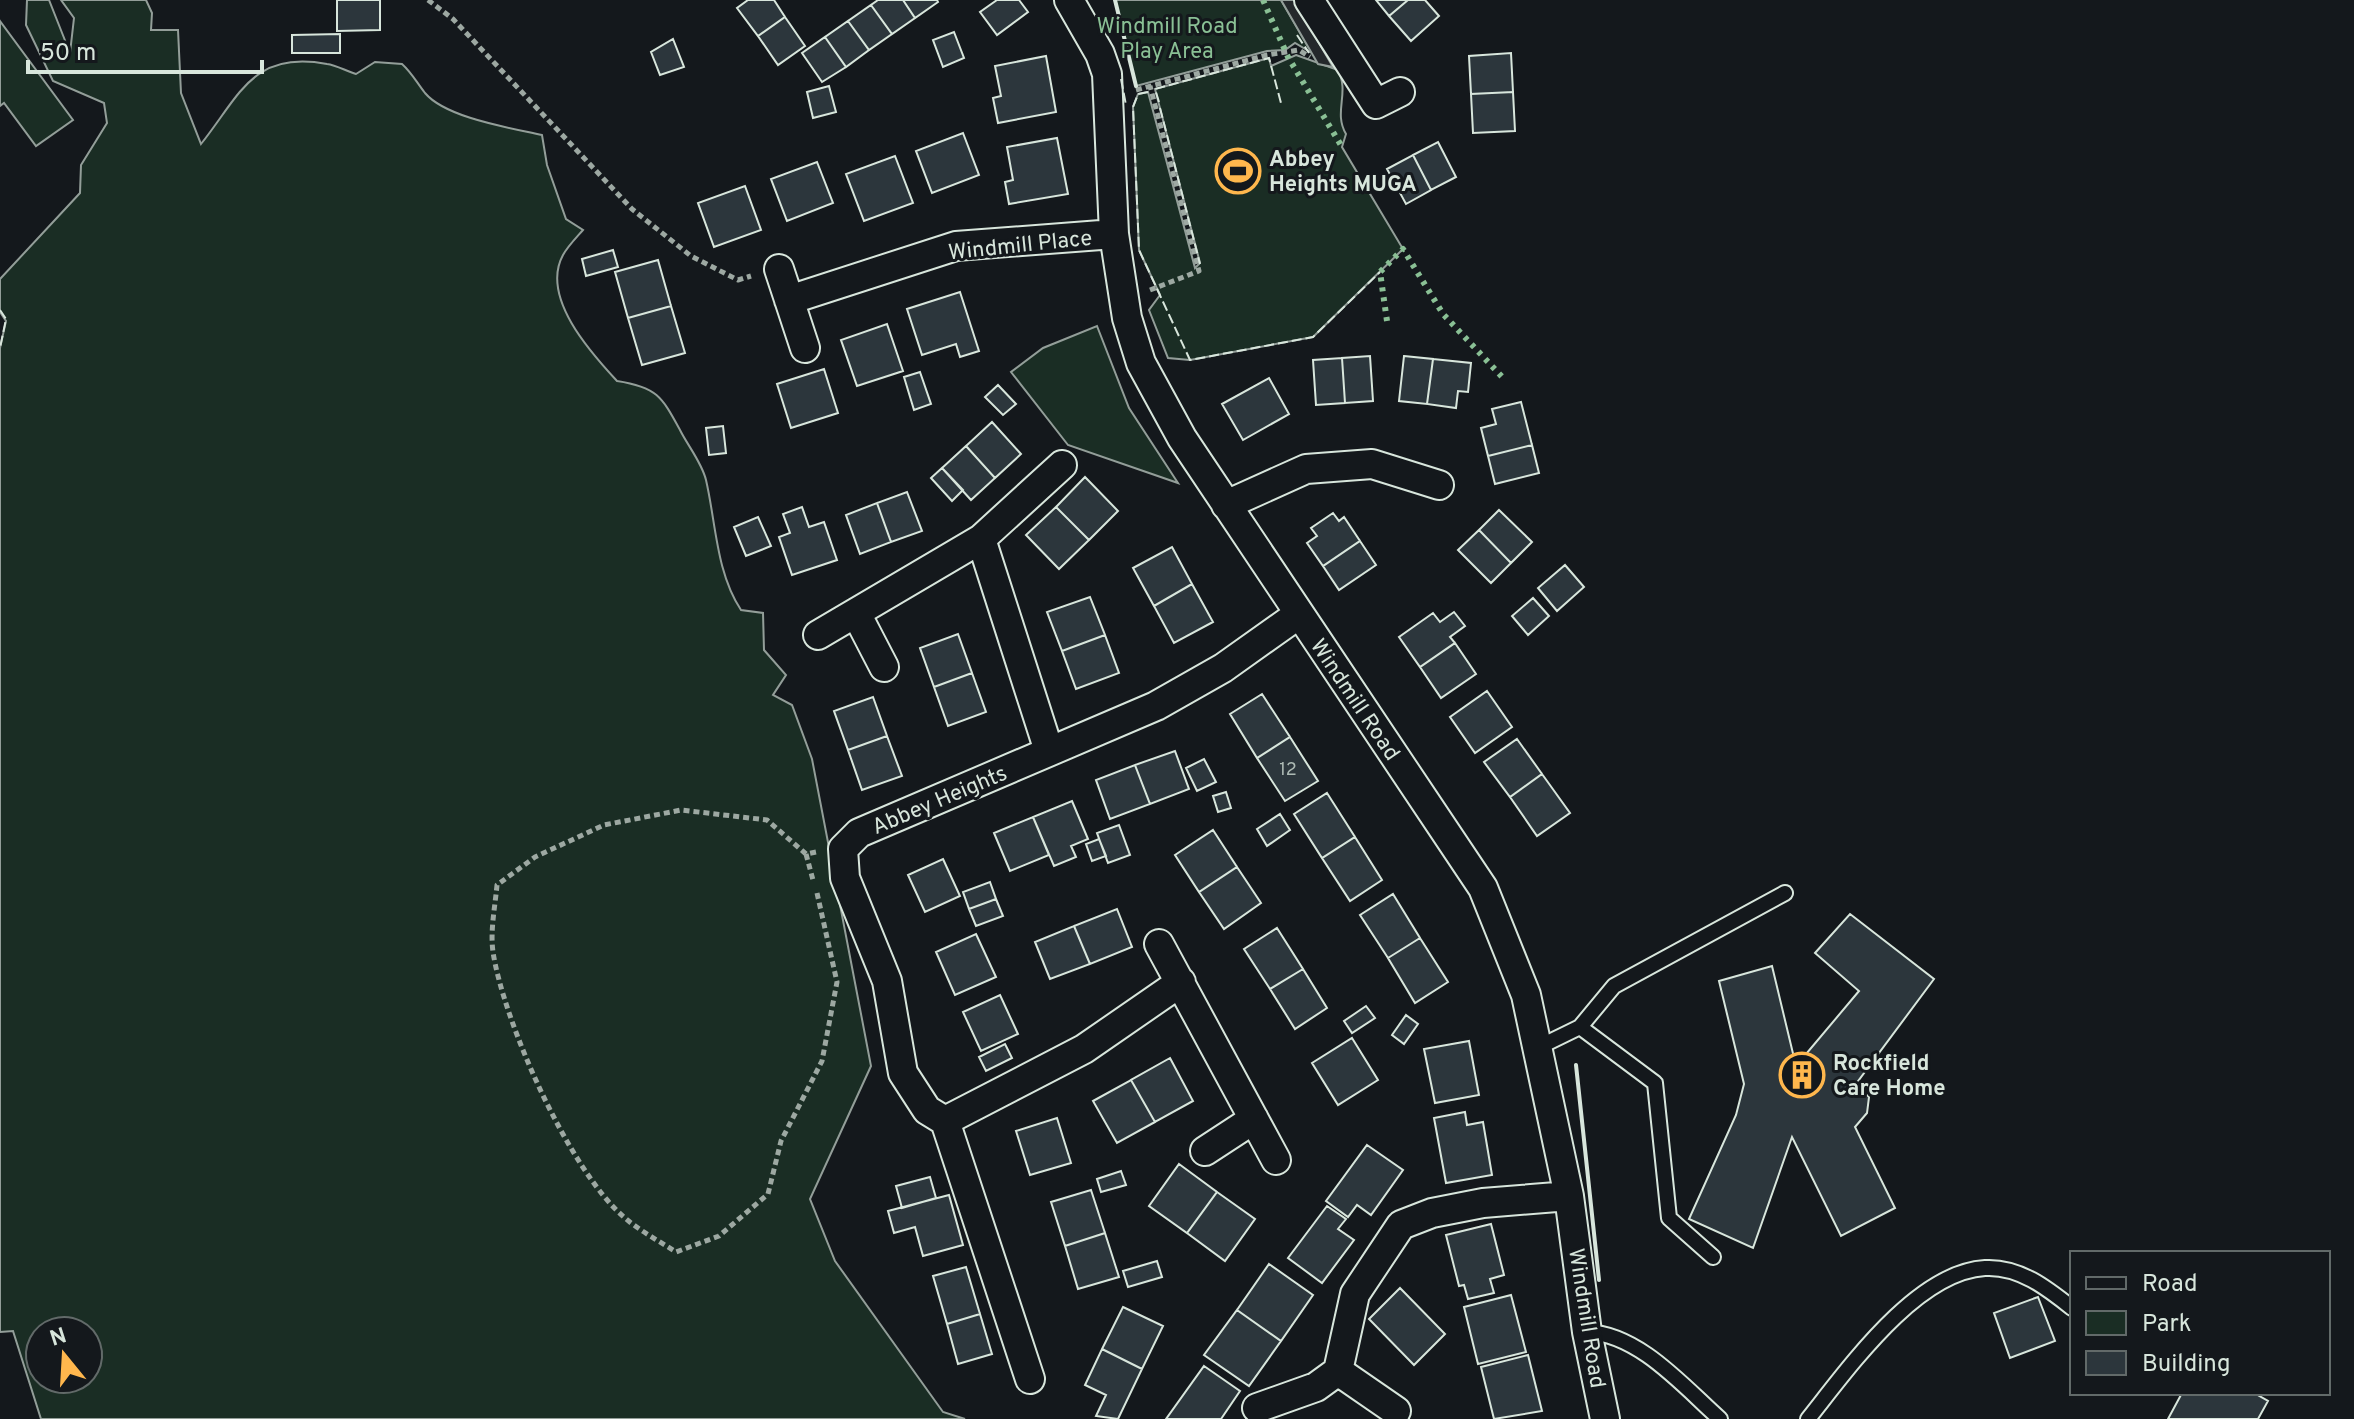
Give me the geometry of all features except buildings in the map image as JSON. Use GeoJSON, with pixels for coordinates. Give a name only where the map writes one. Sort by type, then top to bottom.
{"type":"FeatureCollection","features":[{"type":"Feature","properties":{"kind":"street","name":"Windmill Road"},"geometry":{"type":"LineString","coordinates":[[1069,0],[1100,54],[1107,74],[1114,234],[1127,318],[1141,363],[1182,438],[1483,888],[1526,995],[1569,1196],[1587,1332],[1605,1419]]}},
{"type":"Feature","properties":{"kind":"street"},"geometry":{"type":"LineString","coordinates":[[1309,0],[1376,104],[1400,92]]}},
{"type":"Feature","properties":{"kind":"street","name":"Windmill Place"},"geometry":{"type":"LineString","coordinates":[[789,300],[956,246],[1114,234]]}},
{"type":"Feature","properties":{"kind":"street"},"geometry":{"type":"LineString","coordinates":[[779,269],[805,348]]}},
{"type":"Feature","properties":{"kind":"street"},"geometry":{"type":"LineString","coordinates":[[1226,505],[1306,469],[1372,464],[1439,485]]}},
{"type":"Feature","properties":{"kind":"street"},"geometry":{"type":"LineString","coordinates":[[818,635],[981,539],[1062,465]]}},
{"type":"Feature","properties":{"kind":"street"},"geometry":{"type":"LineString","coordinates":[[981,539],[1049,751]]}},
{"type":"Feature","properties":{"kind":"street"},"geometry":{"type":"LineString","coordinates":[[856,613],[884,667]]}},
{"type":"Feature","properties":{"kind":"street","name":"Abbey Heights"},"geometry":{"type":"LineString","coordinates":[[1030,1379],[945,1121],[927,1110],[903,1073],[887,981],[845,878],[843,849],[859,833],[1156,706],[1223,668],[1299,614]]}},
{"type":"Feature","properties":{"kind":"street"},"geometry":{"type":"LineString","coordinates":[[1159,944],[1276,1160]]}},
{"type":"Feature","properties":{"kind":"street"},"geometry":{"type":"LineString","coordinates":[[945,1121],[1084,1049],[1181,982]]}},
{"type":"Feature","properties":{"kind":"street"},"geometry":{"type":"LineString","coordinates":[[1205,1151],[1254,1119]]}},
{"type":"Feature","properties":{"kind":"street"},"geometry":{"type":"LineString","coordinates":[[1257,1408],[1316,1387],[1338,1371],[1355,1294],[1401,1225],[1432,1213],[1483,1203],[1569,1196]]}},
{"type":"Feature","properties":{"kind":"street"},"geometry":{"type":"LineString","coordinates":[[1338,1371],[1396,1411]]}},
{"type":"Feature","properties":{"kind":"lane"},"geometry":{"type":"LineString","coordinates":[[1537,1048],[1580,1027],[1614,986],[1785,893]]}},
{"type":"Feature","properties":{"kind":"lane"},"geometry":{"type":"LineString","coordinates":[[1580,1027],[1655,1083],[1669,1218],[1713,1257]]}},
{"type":"Feature","properties":{"kind":"lane"},"geometry":{"type":"LineString","coordinates":[[1808,1419],[1909,1304],[1961,1273],[1986,1267],[2016,1272],[2040,1283],[2070,1306]]}},
{"type":"Feature","properties":{"kind":"lane"},"geometry":{"type":"LineString","coordinates":[[1587,1332],[1609,1333],[1645,1355],[1720,1419]]}},
{"type":"Feature","properties":{"kind":"path"},"geometry":{"type":"LineString","coordinates":[[428,0],[453,19],[632,209],[691,256],[738,280],[779,269]]}},
{"type":"Feature","properties":{"kind":"path"},"geometry":{"type":"LineString","coordinates":[[1127,92],[1267,55],[1299,50],[1309,57],[1338,48]]}},
{"type":"Feature","properties":{"kind":"path"},"geometry":{"type":"LineString","coordinates":[[1141,293],[1199,271],[1150,86]]}},
{"type":"Feature","properties":{"kind":"path"},"geometry":{"type":"LineString","coordinates":[[681,810],[767,820],[806,854],[837,982],[822,1061],[781,1141],[768,1194],[719,1236],[676,1252],[624,1218],[584,1167],[541,1091],[505,1010],[493,949],[497,885],[535,857],[604,825],[681,810]]}},
{"type":"Feature","properties":{"kind":"green space"},"geometry":{"type":"Polygon","coordinates":[[[27,0],[49,0],[70,53],[74,18],[61,0],[146,0],[152,13],[151,30],[178,30],[181,93],[201,144],[251,80],[265,70],[302,61],[330,65],[356,74],[375,62],[402,64],[425,93],[448,109],[480,121],[542,135],[547,165],[566,219],[583,230],[563,255],[558,271],[558,288],[563,306],[582,340],[617,381],[650,390],[657,395],[698,461],[706,480],[726,580],[741,610],[763,613],[764,650],[786,675],[773,695],[792,705],[812,759],[871,1066],[810,1199],[835,1261],[943,1412],[965,1419],[41,1419],[33,1395],[104,1395],[104,1315],[24,1315],[24,1366],[13,1331],[0,1332],[0,348],[6,321],[0,312],[0,279],[80,193],[81,165],[107,123],[104,103],[53,81],[26,25],[27,0]]]}},
{"type":"Feature","properties":{"kind":"green space","name":"Windmill Road Play Area"},"geometry":{"type":"Polygon","coordinates":[[[1115,0],[1281,0],[1312,53],[1295,43],[1285,50],[1267,51],[1136,86],[1115,0]]]}},
{"type":"Feature","properties":{"kind":"green space"},"geometry":{"type":"Polygon","coordinates":[[[0,21],[73,120],[36,146],[4,103],[0,106],[0,21]]]}},
{"type":"Feature","properties":{"kind":"green space"},"geometry":{"type":"Polygon","coordinates":[[[1296,55],[1338,70],[1342,87],[1342,126],[1346,134],[1342,147],[1403,249],[1313,337],[1190,360],[1168,358],[1149,310],[1160,295],[1139,250],[1133,107],[1138,94],[1148,92],[1195,268],[1200,263],[1155,89],[1269,58],[1271,66],[1296,55]]]}},
{"type":"Feature","properties":{"kind":"green space"},"geometry":{"type":"Polygon","coordinates":[[[1097,326],[1129,408],[1178,483],[1068,445],[1011,372],[1043,348],[1097,326]]]}},
{"type":"Feature","properties":{"kind":"shaded area"},"geometry":{"type":"Polygon","coordinates":[[[1281,0],[1294,0],[1333,67],[1318,64],[1281,0]]]}},
{"type":"Feature","properties":{"kind":"hedge"},"geometry":{"type":"LineString","coordinates":[[1263,0],[1288,57],[1342,147]]}},
{"type":"Feature","properties":{"kind":"hedge"},"geometry":{"type":"LineString","coordinates":[[1387,321],[1380,272],[1403,249],[1443,314],[1505,380]]}},
{"type":"Feature","properties":{"kind":"fence"},"geometry":{"type":"LineString","coordinates":[[1297,35],[1309,53]]}},
{"type":"Feature","properties":{"kind":"fence"},"geometry":{"type":"LineString","coordinates":[[1159,102],[1155,89],[1269,58],[1281,103]]}},
{"type":"Feature","properties":{"kind":"fence"},"geometry":{"type":"LineString","coordinates":[[1121,79],[1126,105]]}},
{"type":"Feature","properties":{"kind":"fence"},"geometry":{"type":"LineString","coordinates":[[1148,92],[1138,94],[1133,107],[1139,250],[1190,360],[1313,337],[1380,272]]}},
{"type":"Feature","properties":{"kind":"fence"},"geometry":{"type":"LineString","coordinates":[[1160,108],[1200,264]]}},
{"type":"Feature","properties":{"kind":"fence"},"geometry":{"type":"LineString","coordinates":[[0,310],[6,319],[0,348]]}},
{"type":"Feature","properties":{"kind":"wall"},"geometry":{"type":"LineString","coordinates":[[1115,0],[1136,86]]}},
{"type":"Feature","properties":{"kind":"wall"},"geometry":{"type":"LineString","coordinates":[[1576,1065],[1599,1280]]}},
{"type":"Feature","properties":{"kind":"place","name":"Abbey Heights MUGA"},"geometry":{"type":"Point","coordinates":[1238,171]}},
{"type":"Feature","properties":{"kind":"place","name":"Rockfield Care Home"},"geometry":{"type":"Point","coordinates":[1802,1075]}}]}
